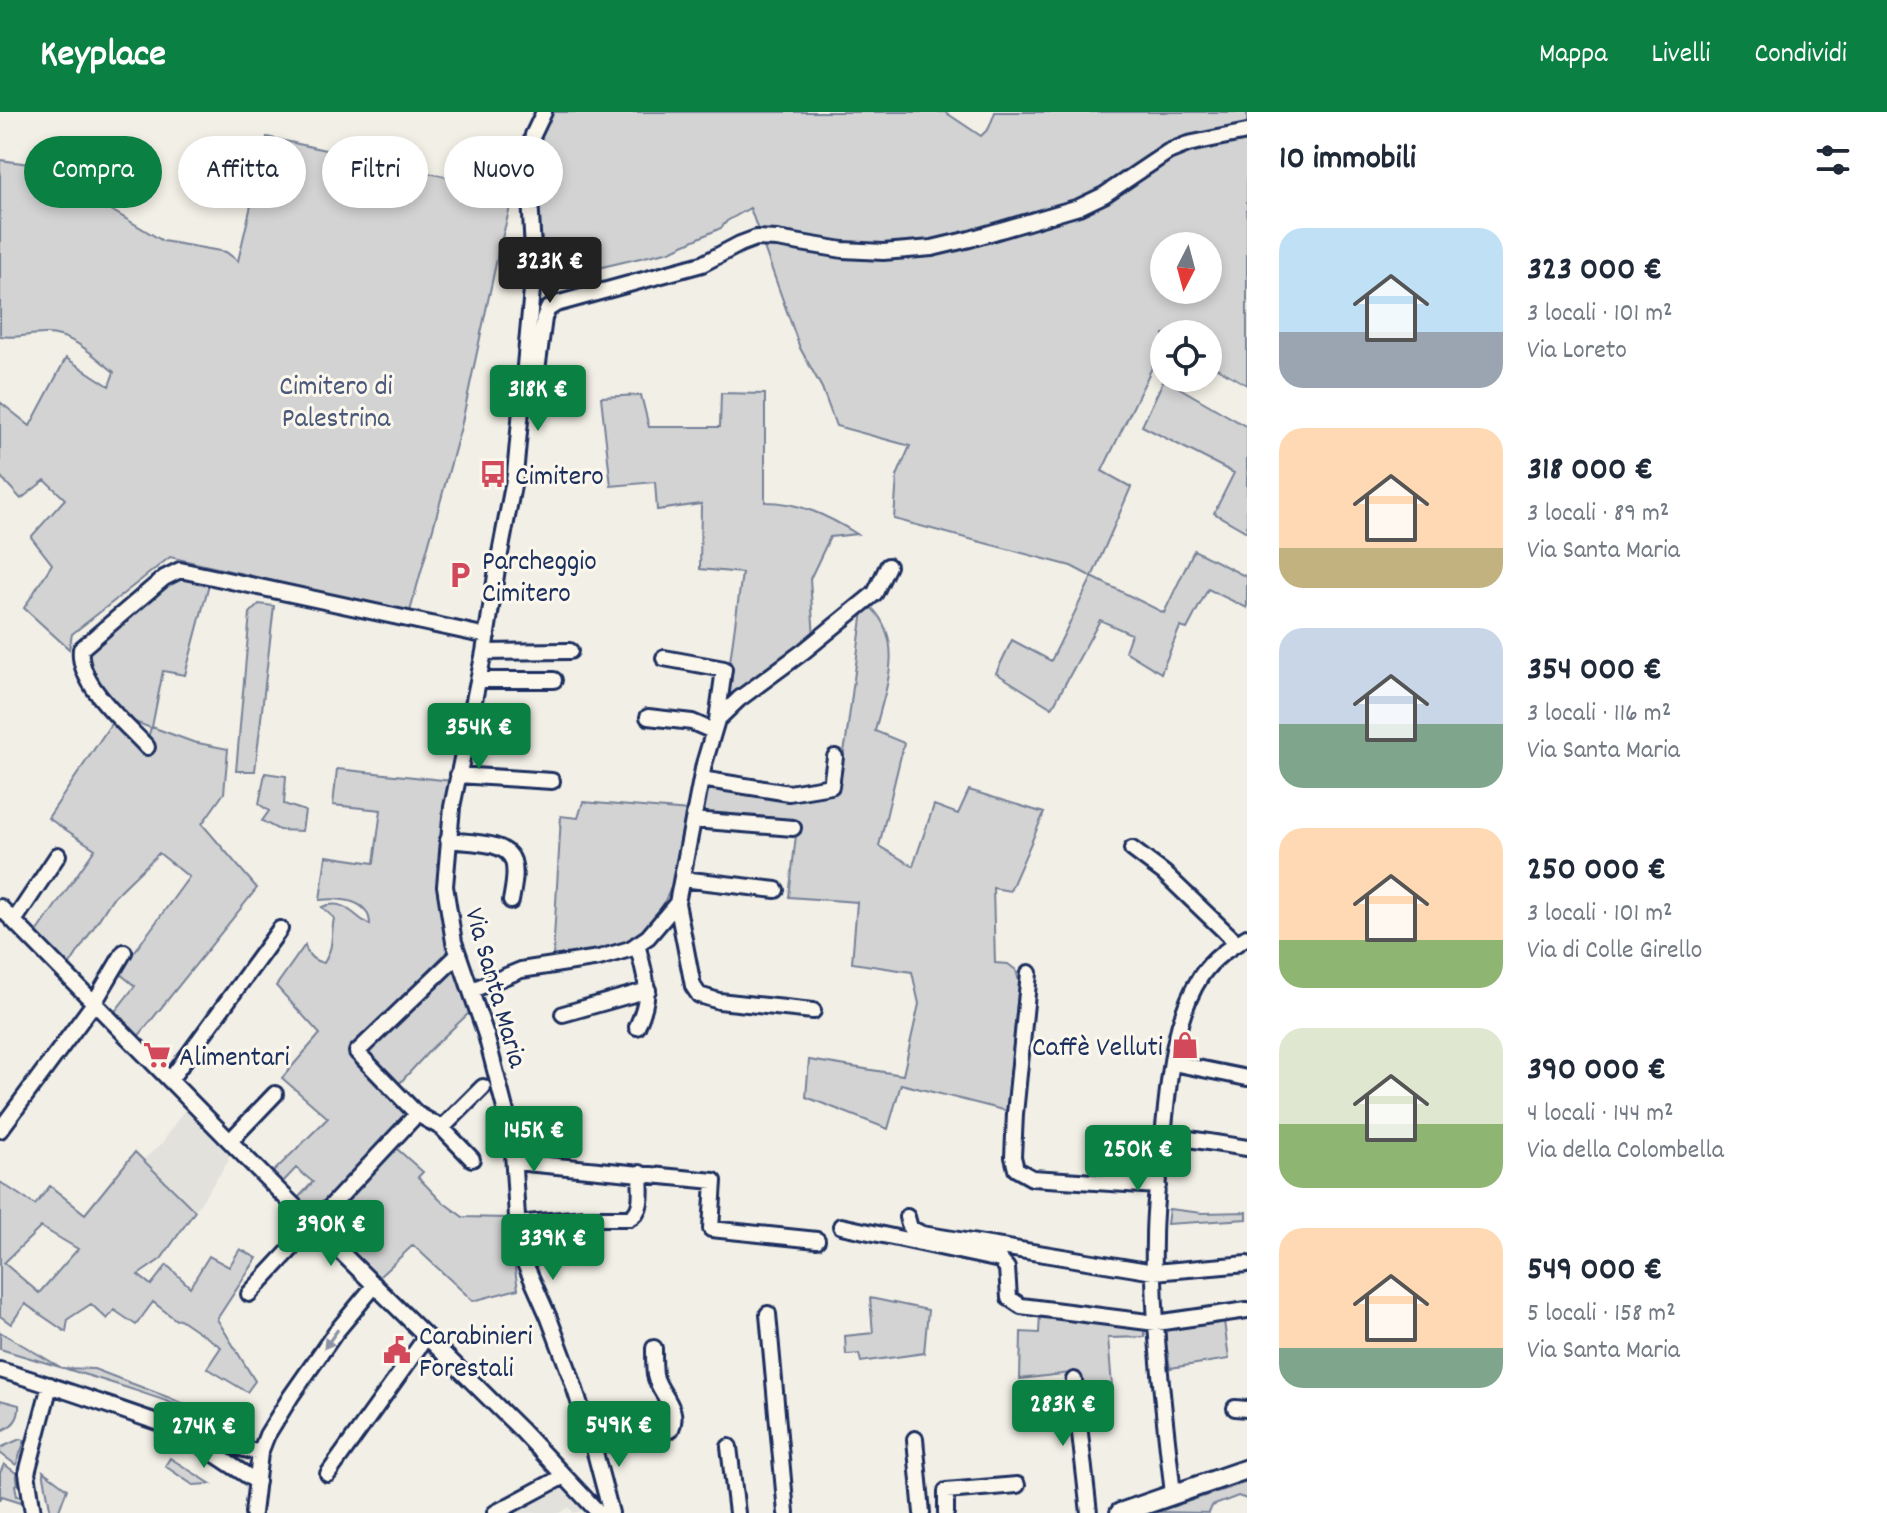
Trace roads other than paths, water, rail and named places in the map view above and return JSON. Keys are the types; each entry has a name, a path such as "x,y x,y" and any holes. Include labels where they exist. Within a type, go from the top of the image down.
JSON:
{"main road":[{"path":"1120,1513 1247,1469"}],"street":[{"name":"Via Santa Maria","path":"544,112 533,135 528,162 534,268 514,485 479,680 458,775 445,886 458,955 490,1046 512,1136 516,1224 522,1260 549,1318 593,1445 611,1513"},
{"path":"522,397 534,393 544,318 548,309 556,304 702,264 756,238 883,252 921,250 970,239 1079,207 1188,144 1247,132"},
{"path":"715,726 739,699 875,593 888,566"},
{"path":"147,747 112,711 83,671 81,649 90,638 164,578 180,570 487,636"},
{"path":"484,652 570,651"},
{"path":"664,658 724,669 715,726 701,779 677,903 693,986 699,995 719,1001 813,1011"},
{"path":"479,680 554,680"},
{"path":"648,717 715,726"},
{"path":"701,779 789,793 831,786 835,757"},
{"path":"458,775 552,781"},
{"path":"693,820 793,828"},
{"path":"448,840 493,846 510,855 515,870 511,901"},
{"path":"1132,849 1242,940 1212,962 1194,987 1183,1016 1173,1063 1163,1135 1154,1235 1154,1272 1173,1494"},
{"path":"14,921 58,855"},
{"path":"682,879 776,890"},
{"path":"472,990 521,970 599,958 637,944 648,937 677,903"},
{"path":"0,907 599,1513"},
{"path":"170,1080 280,929"},
{"path":"637,944 648,990 647,1005 637,1027"},
{"path":"0,1130 5,1111 94,1003 124,952"},
{"path":"458,955 357,1052 417,1114 442,1128 472,1159"},
{"path":"1029,973 1015,1114 1013,1157 1016,1169 1032,1178 1158,1186"},
{"path":"563,1014 648,990"},
{"path":"1173,1063 1247,1078"},
{"path":"442,1128 483,1087"},
{"path":"230,1141 275,1094"},
{"path":"249,1294 417,1114"},
{"path":"1163,1135 1247,1148"},
{"path":"515,1162 714,1181 711,1229 817,1240"},
{"path":"516,1224 629,1218 636,1215 639,1209 640,1173"},
{"path":"907,1217 910,1228 922,1234 1154,1272 1247,1264"},
{"path":"841,1226 1000,1260 1007,1268 1009,1298 1017,1304 1156,1323 1247,1310"},
{"path":"253,1513 260,1453 267,1435 335,1333 375,1285"},
{"path":"768,1314 786,1513"},
{"path":"328,1474 426,1337"},
{"path":"593,1445 656,1437 671,1429 675,1419 656,1377 654,1348"},
{"path":"0,1370 260,1453"},
{"path":"1074,1380 1089,1513"},
{"path":"33,1513 27,1473 50,1385"},
{"path":"172,1427 257,1482"},
{"path":"915,1439 922,1513"},
{"path":"729,1447 737,1513"},
{"path":"495,1513 522,1507 564,1476"},
{"path":"946,1513 946,1491 1017,1485"}],"place":[{"name":"Cimitero","path":"493,474"},
{"name":"Parcheggio Cimitero","path":"460,575"},
{"name":"Caffè Velluti","path":"1185,1045"},
{"name":"Alimentari","path":"157,1055"},
{"name":"Carabinieri Forestali","path":"397,1350"}],"park label":[{"name":"Cimitero di Palestrina","path":"336,400"}]}
